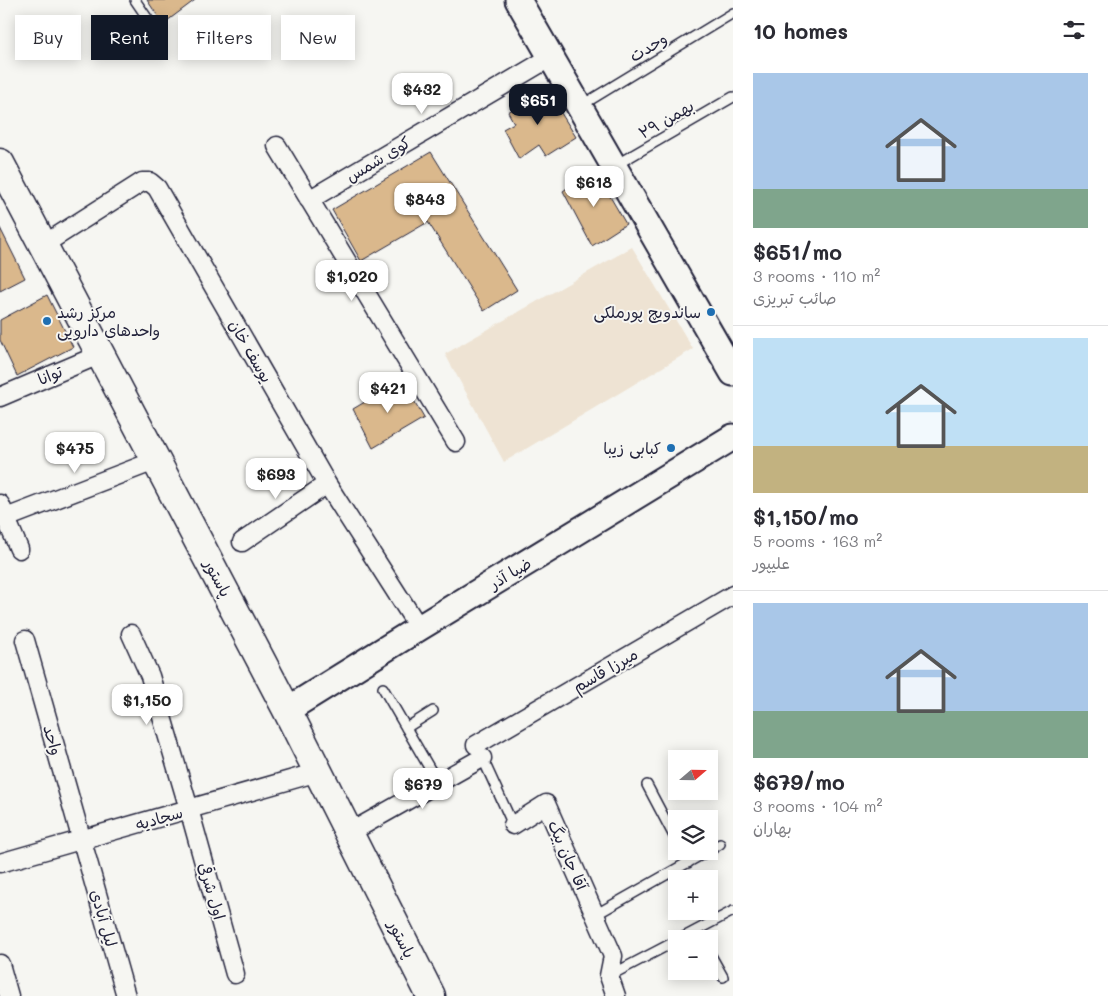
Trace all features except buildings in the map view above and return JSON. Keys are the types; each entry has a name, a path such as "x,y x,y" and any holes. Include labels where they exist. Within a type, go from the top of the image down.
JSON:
{"main road":[{"path":"518,0 733,373"},
{"name":"پاستور","path":"0,164 287,710 431,996"},
{"name":"ضیا آذر","path":"287,710 733,437"}],"street":[{"name":"کوی شمس","path":"309,200 551,58"},
{"path":"277,146 456,442"},
{"name":"یوسف خان","path":"43,245 142,182 150,182 158,188 327,484 419,628"},
{"name":"توانا","path":"0,397 101,354"},
{"path":"19,550 3,511 157,460"},
{"path":"242,542 327,484"},
{"name":"میرزا قاسم","path":"348,833 438,783 479,752 733,595"},
{"name":"اول شرقی","path":"131,634 150,676 234,974"},
{"name":"واحد","path":"25,640 82,840"},
{"name":"سجادیه","path":"0,863 318,772"},
{"name":"آقا جان بیگ","path":"514,825 546,804 613,956 609,976 616,996"},
{"name":"لیل آبادی","path":"82,840 126,996"},
{"path":"0,964 8,996"}],"lane":[{"path":"135,0 145,15"},
{"name":"وحدت","path":"579,107 733,14"},
{"name":"۲۹ بهمن","path":"614,166 733,97"},
{"path":"382,688 438,783"},
{"path":"406,728 433,711"},
{"name":"آقا جان بیگ","path":"479,752 514,825"},
{"path":"647,785 668,825"},
{"path":"595,915 692,860"},
{"path":"696,930 733,911"},
{"path":"609,976 668,944"},
{"path":"718,967 724,977"}],"shaded area":[{"path":"632,247 693,349 504,462 445,354"}],"place":[{"name":"ساندویچ پورملکی","path":"711,312"},
{"name":"مرکز رشد واحدهای دارویی","path":"47,321"},
{"name":"کبابی زیبا","path":"671,448"}]}
